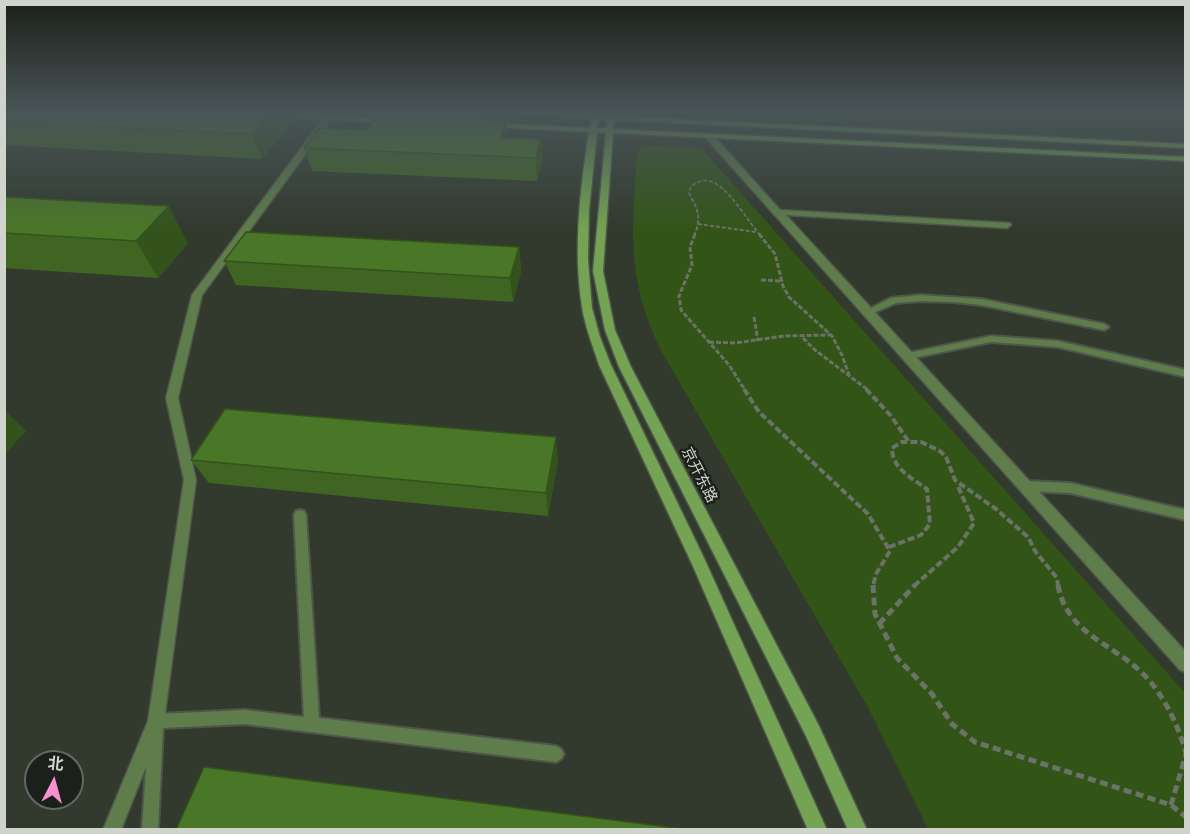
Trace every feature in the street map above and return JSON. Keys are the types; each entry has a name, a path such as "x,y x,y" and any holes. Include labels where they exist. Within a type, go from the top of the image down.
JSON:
{"street":[{"path":"112,830 156,722 190,480 172,398 197,295 303,152"},
{"path":"592,152 584,248 588,309 594,336 605,365 699,563 818,830"},
{"name":"京开东路","path":"608,152 598,271 610,330 625,367 812,730 858,830"},
{"path":"723,152 1185,664"},
{"path":"1038,152 1185,159"},
{"path":"778,212 1007,225"}],"lane":[{"path":"868,312 894,300 954,299 981,302 1104,327"},
{"path":"908,357 991,339 1058,344 1185,374"},
{"path":"1025,486 1070,488 1185,515"},
{"path":"300,515 312,725"},
{"path":"150,830 156,722 245,717 556,754"}],"path":[{"path":"849,375 840,351 830,334 826,328 795,304 781,281 775,254 727,191 711,182 694,184 689,190 699,211 698,224 690,247 692,265 683,283 679,303 686,319 741,382 759,412 868,513 889,547 888,557 876,574 872,588 872,600 879,624 897,658 932,694 952,724 975,742 1172,805 1185,817"},
{"path":"698,224 757,232"},
{"path":"761,280 781,281"},
{"path":"754,317 758,341"},
{"path":"708,342 737,344 780,336 803,338 830,334"},
{"path":"803,338 813,350 869,392 909,442"},
{"path":"879,624 972,530 974,523 946,457 931,445 909,442 896,445 891,453 900,469 927,489 931,516 923,536 889,547"},
{"path":"955,480 996,509 1028,537 1035,551 1057,578 1061,601 1076,624 1147,678 1164,700 1180,732 1185,754 1172,805"}],"green space":[{"path":"638,152 704,152 1185,693 1185,829 928,829 869,709 663,354 651,327 637,279 634,256"}],"building":[{"path":"395,152 538,152 536,158"},
{"path":"4,197 169,206 136,241 4,233"},
{"path":"246,232 519,247 510,278 224,261"},
{"path":"225,409 556,437 546,493 191,460"},
{"path":"204,767 690,830 176,830"}]}
